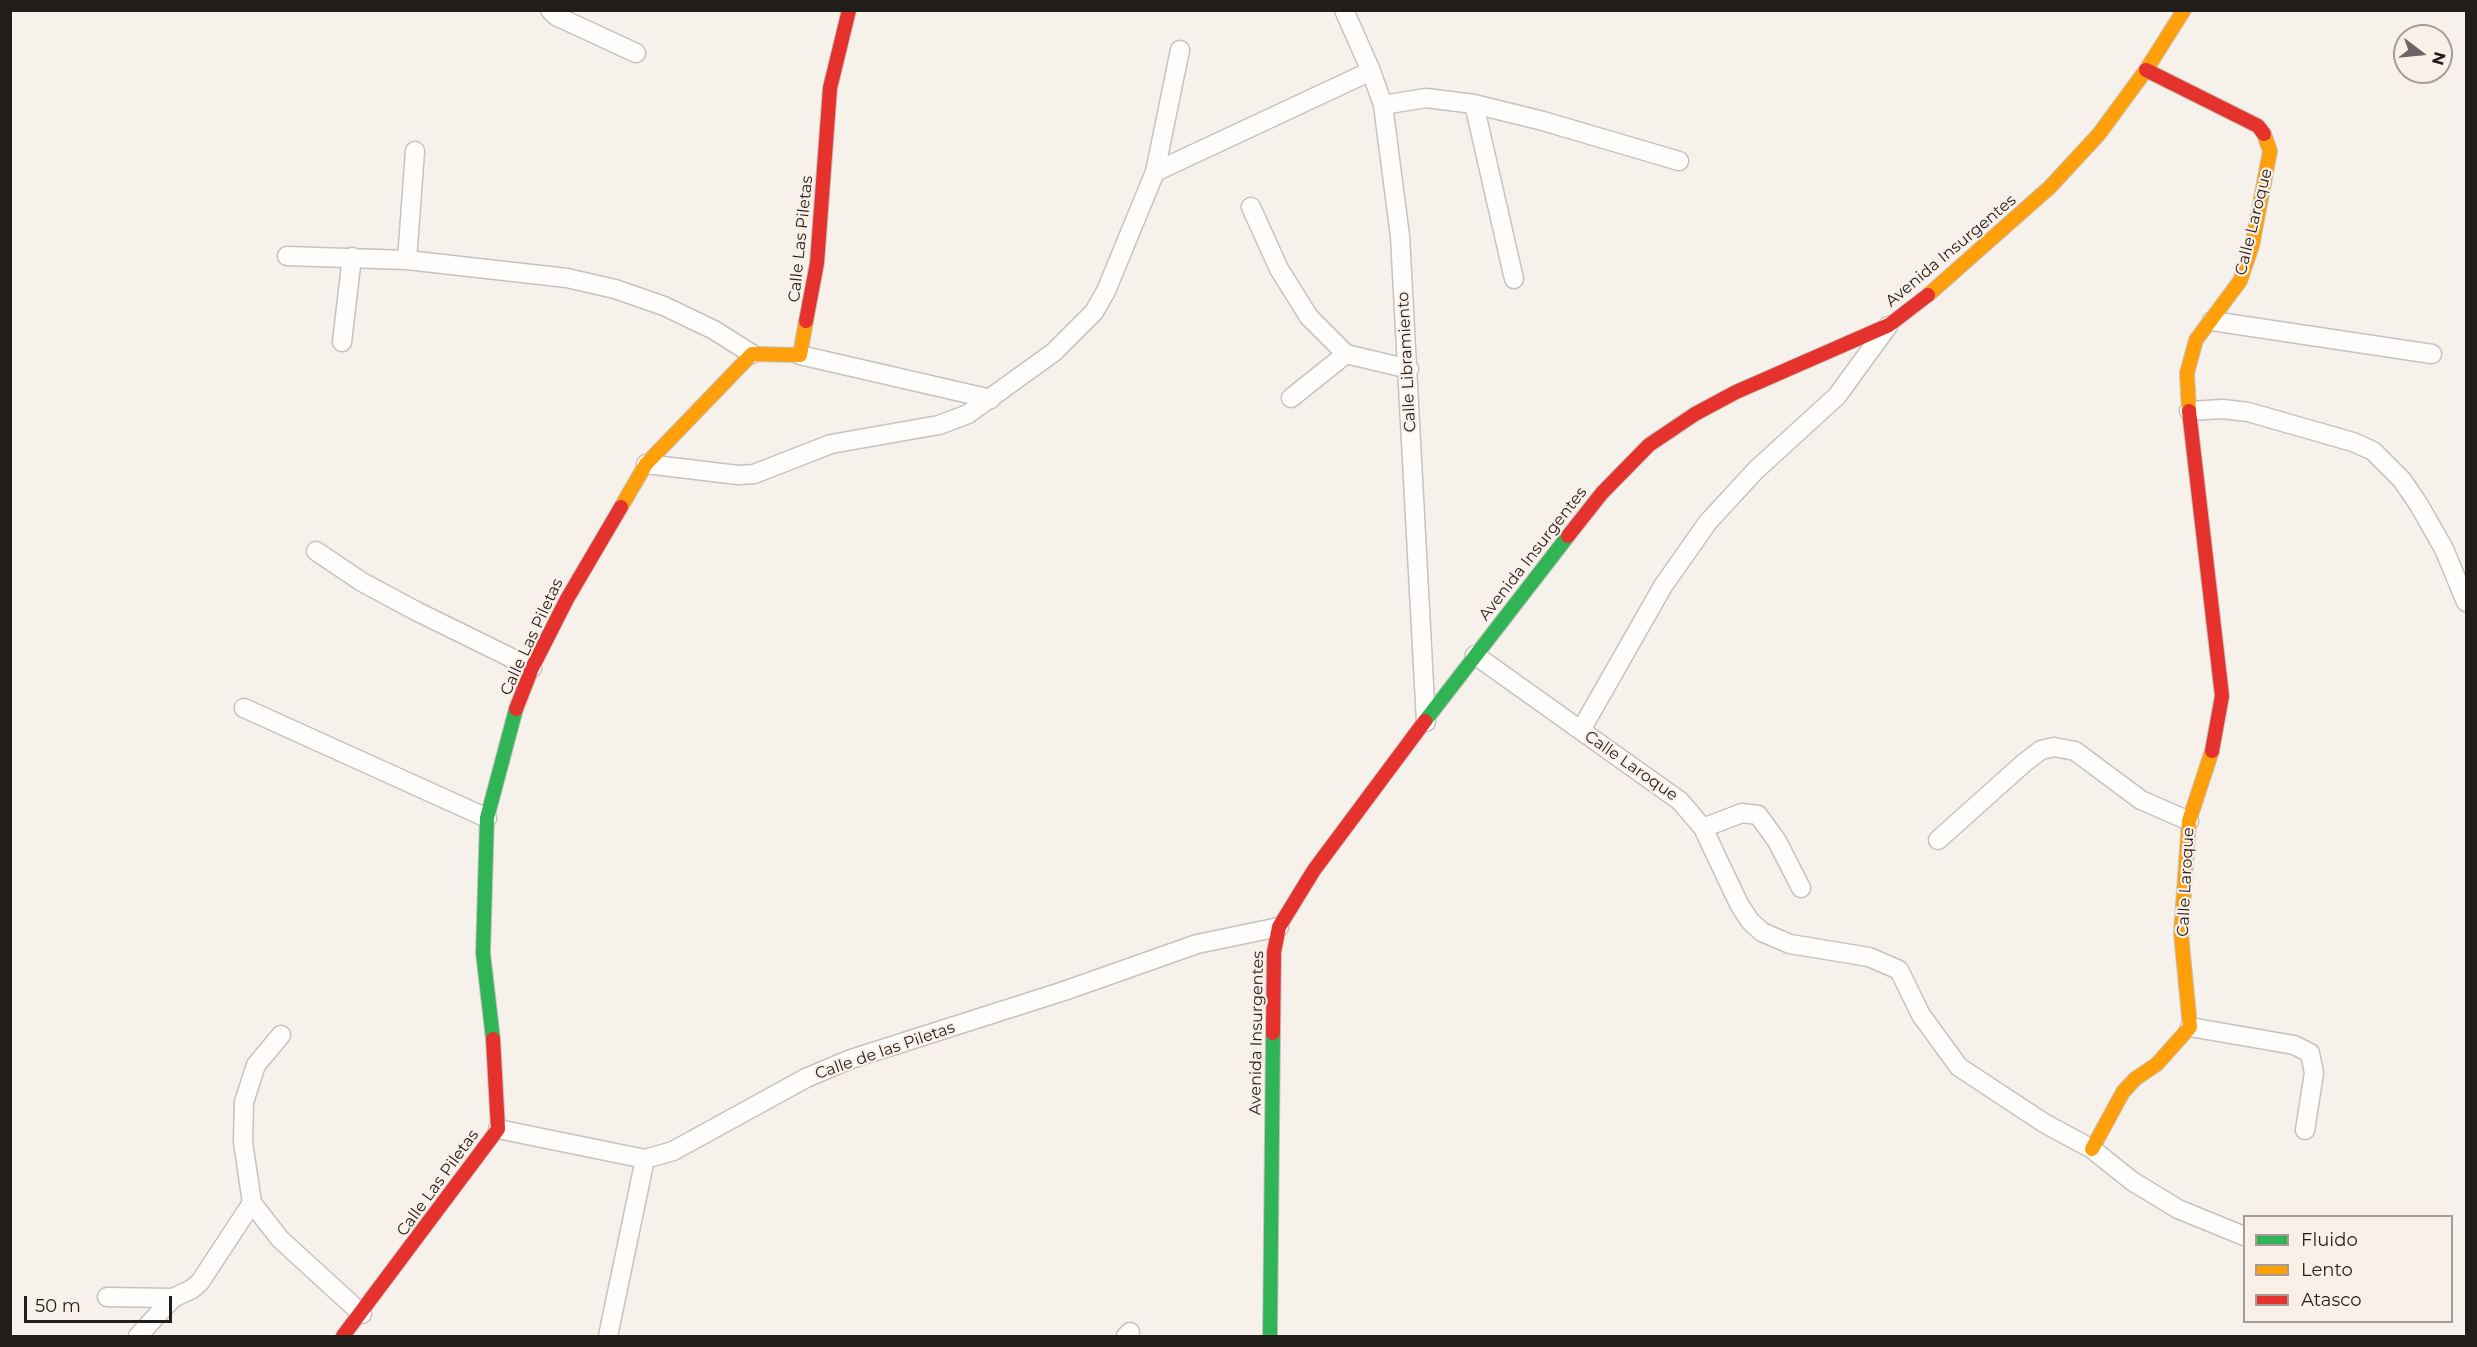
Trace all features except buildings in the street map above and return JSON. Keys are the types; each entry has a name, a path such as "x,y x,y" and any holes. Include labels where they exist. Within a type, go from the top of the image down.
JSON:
{"street":[{"path":"550,10 556,16 636,53"},
{"name":"Calle Las Piletas","path":"800,355 817,263 830,88 849,10"},
{"name":"Calle Libramiento","path":"1344,10 1371,71 1383,105 1400,236 1409,369 1413,506 1426,722"},
{"name":"Avenida Insurgentes","path":"1270,1336 1272,981 1280,927 1314,870 1475,655 1602,493 1649,445 1695,414 1736,392 1889,325 1982,249 2050,187 2099,134 2146,70 2184,10"},
{"path":"646,464 728,474 754,474 831,444 939,424 968,414 1054,352 1094,312 1106,291 1155,172 1180,50"},
{"name":"Calle Laroque","path":"2146,70 2258,126 2267,138 2268,166 2247,264 2240,281 2196,340 2187,373 2188,411 2222,696 2215,742 2189,820 2181,933 2190,1028"},
{"path":"1155,172 1371,71"},
{"path":"1383,105 1426,98 1474,104 1679,160"},
{"path":"1474,104 1514,279"},
{"path":"407,260 415,151"},
{"path":"1251,207 1294,296 1308,317 1346,354 1409,369"},
{"path":"287,256 407,260 567,278 615,289 664,306 714,330 752,354 800,355 991,399"},
{"path":"342,342 352,257"},
{"path":"2212,321 2432,354"},
{"path":"1581,730 1663,586 1708,522 1756,470 1837,396 1889,325"},
{"name":"Calle Las Piletas","path":"343,1336 362,1314 498,1129 494,1050 483,953 487,818 510,727 532,668 593,551 646,464 752,354"},
{"path":"1291,398 1346,354"},
{"path":"2188,411 2223,409 2248,412 2353,442 2373,451 2402,480 2419,505 2444,549 2466,598"},
{"path":"316,551 380,592 532,668"},
{"name":"Calle Laroque","path":"1475,655 1680,801 1703,828 1739,904 1750,921 1761,932 1790,944 1869,957 1899,970 1921,1015 1959,1067 2035,1117 2092,1149 2132,1181 2178,1209 2243,1236"},
{"path":"244,708 487,818"},
{"path":"1938,840 2024,763 2041,750 2054,747 2075,751 2141,800 2189,820"},
{"path":"1703,828 1742,813 1758,815 1777,842 1801,888"},
{"name":"Calle de las Piletas","path":"498,1129 645,1159 673,1151 806,1078 851,1059 1064,991 1187,947 1280,927"},
{"path":"2092,1149 2123,1092 2135,1079 2164,1058 2190,1028 2294,1045 2310,1053 2314,1072 2305,1130"},
{"path":"281,1035 256,1065 248,1082 244,1102 243,1142 252,1203 280,1239 362,1314"},
{"path":"608,1336 645,1159"},
{"path":"107,1297 173,1298 183,1294 200,1282 252,1203"},
{"path":"138,1336 173,1298"}],"traffic: fast":[{"path":"1425,721 1568,536"},
{"path":"493,1039 483,953 487,818 516,709"},
{"path":"1270,1336 1273,1033"}],"traffic: slow":[{"path":"1928,295 2050,187 2099,134 2146,70 2184,10"},
{"path":"2189,411 2187,373 2196,340 2240,281 2252,246 2270,151 2264,134"},
{"path":"621,507 646,464 752,354 800,355 806,321"},
{"path":"2092,1149 2123,1092 2135,1079 2157,1064 2190,1027 2181,933 2189,821 2212,751"}],"traffic: jam":[{"path":"806,321 817,263 830,88 849,10"},
{"path":"2146,70 2258,126 2264,134"},
{"path":"1568,536 1602,493 1649,445 1695,414 1736,392 1889,325 1928,295"},
{"path":"2189,411 2222,696 2212,751"},
{"path":"516,709 532,668 567,599 621,507"},
{"path":"1273,1033 1274,952 1279,927 1314,870 1425,721"},
{"path":"343,1336 498,1129 493,1039"}]}
